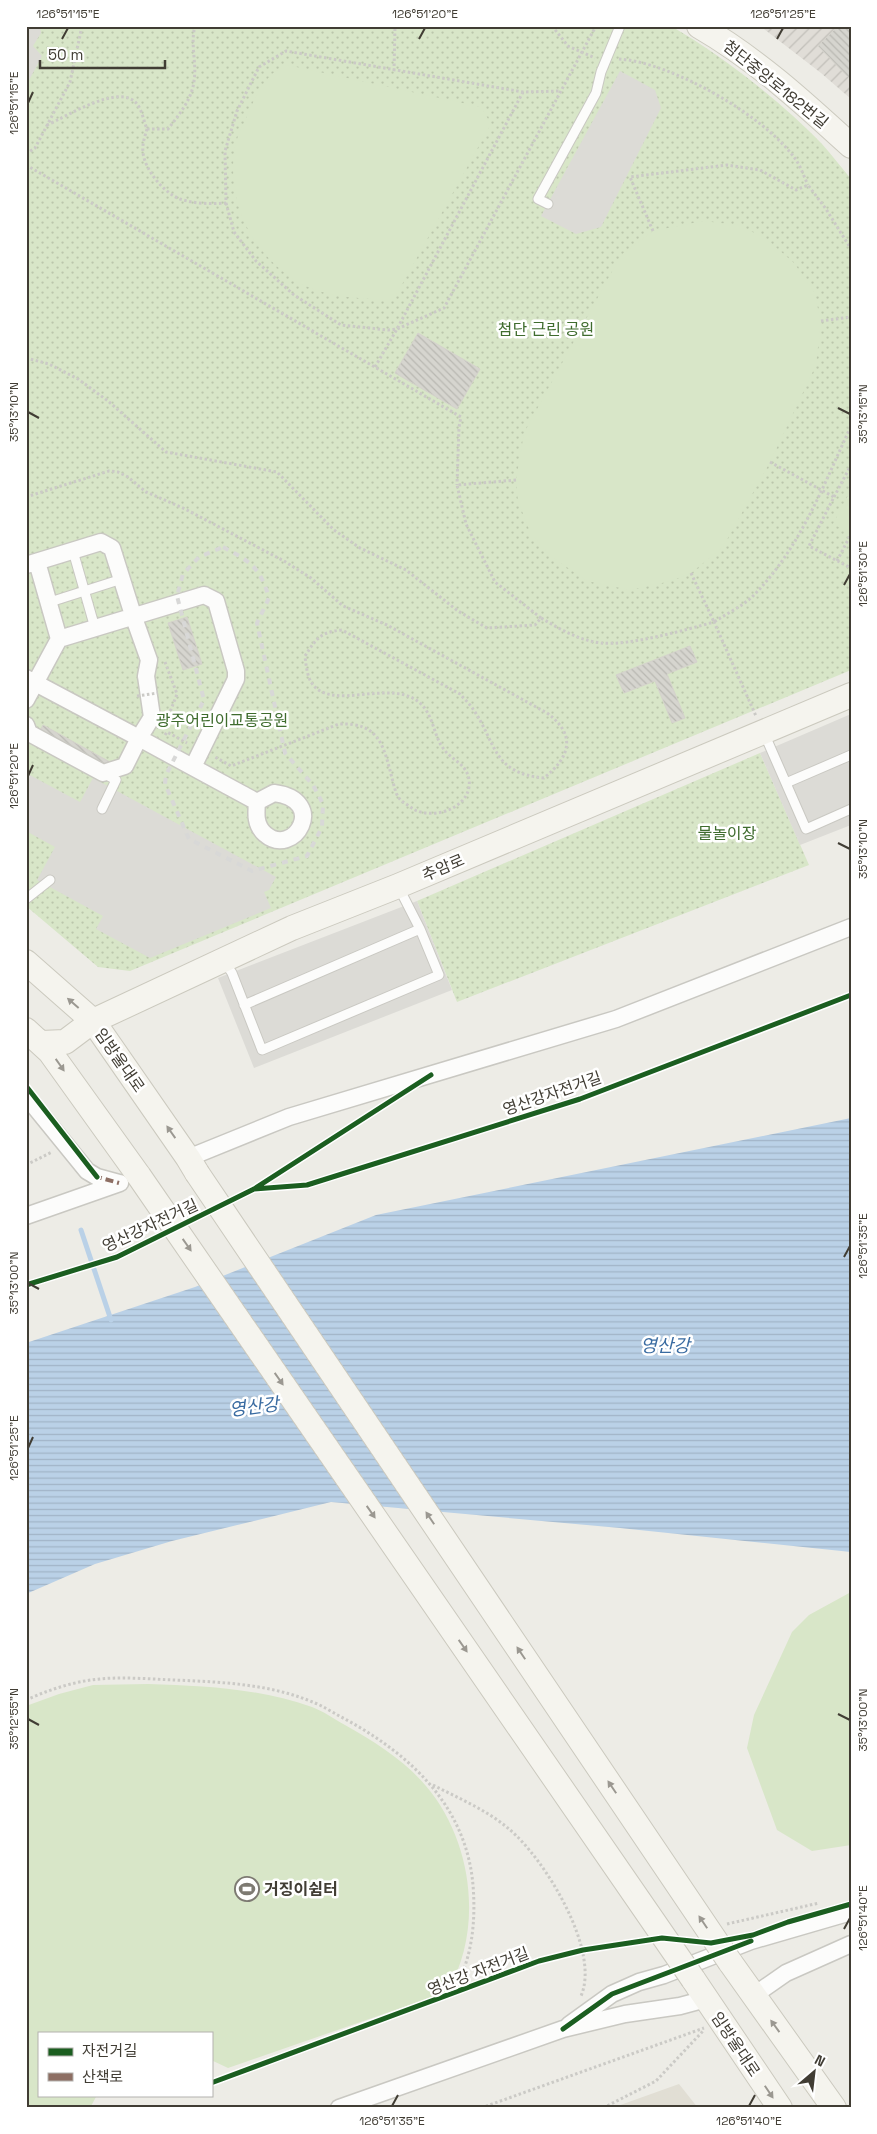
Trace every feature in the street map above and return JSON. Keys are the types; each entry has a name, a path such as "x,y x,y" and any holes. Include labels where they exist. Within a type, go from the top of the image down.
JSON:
{"main road":[{"name":"첨단중앙로182번길","path":"699,26 725,41 761,67 851,146"},
{"name":"추암로","path":"34,1037 65,1042 93,1021 292,928 398,886 760,725 851,695"},
{"name":"임방울대로","path":"26,962 93,1021 193,1166 753,1996"},
{"path":"34,1037 50,1052 129,1180"},
{"name":"임방울대로","path":"129,1180 697,1994 780,2108"},
{"path":"753,1996 834,2108"}],"street":[{"path":"26,724 30,732 103,773 125,766 152,717 146,676 149,660 112,548 101,542 32,563 50,602 59,638"},
{"path":"26,700 31,680 59,638 204,595 216,601 236,671 236,679 192,766"},
{"path":"31,680 139,738 161,742 192,766 257,802"},
{"path":"193,1166 289,1118 616,1019 851,927"},
{"path":"26,1096 86,1171 97,1177 129,1180"},
{"path":"26,1216 129,1180"},
{"path":"563,2029 612,1994 640,1982 664,1975 751,1941 851,1912"},
{"path":"753,1996 786,1973 851,1944"},
{"path":"339,2108 563,2029 625,2014 680,2006 697,1994"}],"lane":[{"path":"548,204 538,199 596,93 606,58 620,26"},
{"path":"74,550 95,628"},
{"path":"50,602 122,579"},
{"path":"760,725 806,828 851,809"},
{"path":"786,783 851,755"},
{"path":"102,809 116,780 103,773"},
{"path":"26,900 50,880"},
{"path":"223,959 232,973 262,1050 438,975 420,929 398,886"},
{"path":"244,1005 420,929"}],"path":[{"path":"26,154 35,148 70,82 82,26"},
{"path":"148,129 168,129 190,96 195,80 193,59 195,26"},
{"path":"394,71 396,26"},
{"path":"552,26 568,46 595,58 629,60 666,70 739,108 773,136 797,160 808,185 826,209 851,249"},
{"path":"561,91 523,92 286,51 259,67 237,111 224,151 226,203 234,232 256,261 294,295 341,325 388,330 444,308 561,91 596,26"},
{"path":"375,367 523,92"},
{"path":"47,124 92,104 114,97 128,97 138,104 148,129 142,153 156,180 179,198 200,203 226,203"},
{"path":"26,165 461,417 457,485 466,524 495,582 540,618 580,638 602,643 677,632 714,622 751,598 797,541 851,426"},
{"path":"653,231 630,177 727,165 760,170 796,190 808,185"},
{"path":"821,321 851,317"},
{"path":"26,358 49,364 78,379 108,401 166,452 277,472 334,530 360,548 406,570 458,611 487,628 535,625 540,618"},
{"path":"770,462 834,497"},
{"path":"851,465 809,546 851,568"},
{"path":"26,497 109,471 118,472 128,477 146,492 185,509 284,561 311,578 343,606 387,626 547,713 557,720 566,734 565,755 557,767 544,778 530,777 518,773 507,766 498,756 473,708 460,694 342,630 330,631 320,636 305,656 312,682 321,691 333,695 395,693 410,696 421,704 430,715 442,746 450,756 462,764 468,776 469,790 459,806 441,813 425,813 415,811 398,798 385,750 377,736 353,723 339,724 231,766 167,732 161,742"},
{"path":"457,485 516,480"},
{"path":"837,561 851,534"},
{"path":"691,573 760,725"},
{"path":"163,657 178,694 166,721"},
{"path":"137,696 158,693"},
{"path":"161,742 162,728"},
{"path":"26,1166 49,1154 64,1143"},
{"path":"26,1700 57,1689 92,1680 148,1679 248,1685 300,1698 322,1707 379,1739 430,1783 500,1821 519,1839 556,1889 571,1917 583,1950 585,1965"},
{"path":"430,1783 458,1826 472,1879 474,1909 472,1940 461,1979 452,1994"},
{"path":"718,1926 822,1902"},
{"path":"574,1952 591,1949"},
{"path":"697,1994 707,2027"},
{"path":"481,2108 707,2027"},
{"path":"603,2108 656,2081 707,2027"}],"shaded area":[{"path":"26,26 40,26 41,33 33,46 42,56 26,86"},
{"path":"760,26 851,26 851,99 821,73"},
{"path":"620,71 655,90 661,108 601,227 576,234 541,216"},
{"path":"851,714 851,825 800,845 760,753"},
{"path":"26,773 80,802 93,778 276,877 269,890 264,892 271,908 150,958 96,929 103,916 37,880 55,847 26,831"},
{"path":"417,901 452,990 254,1068 218,978"},
{"path":"679,2084 698,2108 612,2108"}],"green space":[{"name":"첨단 근린 공원","path":"26,26 671,26 750,80 806,128 826,148 851,179 851,670 130,971 98,967 26,906"},
{"path":"287,65 481,107 491,124 394,299 370,299 332,294 298,282 266,256 244,222 234,183 233,163 236,142 263,85 273,74"},
{"path":"703,221 738,225 765,238 794,263 814,292 821,321 816,365 770,462 723,547 691,573 671,581 630,590 587,581 552,557 531,534 518,501 516,480 524,433 621,255 653,231"},
{"path":"851,490 851,533 833,524"},
{"name":"물놀이장","path":"760,753 809,865 457,1002 417,901"},
{"path":"851,1592 851,1845 812,1851 777,1830 747,1748 754,1715 792,1632 809,1615"},
{"name":"거징이쉼터","path":"148,1684 210,1687 251,1692 292,1701 324,1713 367,1738 409,1768 426,1786 442,1808 454,1833 463,1859 468,1886 469,1914 466,1941 459,1968 447,1992 228,2068 212,2060 212,2032 38,2032 38,2096 96,2096 90,2108 26,2108 26,1706 59,1694 93,1685"}],"water":[{"name":"영산강","path":"851,1118 851,1552 620,1528 331,1502 172,1541 95,1564 26,1594 26,1343 195,1287 376,1215"}],"building":[{"path":"838,26 851,26 851,80 818,46"},
{"path":"418,333 480,369 457,409 395,373"},
{"path":"187,617 202,664 183,670 168,623"},
{"path":"690,646 697,662 667,674 685,718 672,723 655,681 624,693 616,675"},
{"path":"43,725 110,762 102,776 35,740"}],"waterway":[{"path":"81,1230 111,1320"}],"railway":[{"path":"223,547 253,566 266,588 269,598 257,623 285,753 313,785 323,804 322,827 307,856 252,871 189,839 165,784 166,775 204,700 177,596 183,574 199,557 223,547"}],"marked path":[{"path":"94,1176 119,1183"}],"cycle path":[{"name":"영산강자전거길","path":"254,1189 307,1185 580,1099 851,995"},
{"name":"영산강자전거길","path":"26,1285 117,1257 254,1189 431,1075"},
{"path":"26,1086 97,1177"},
{"name":"영산강 자전거길","path":"212,2083 539,1961 583,1950 662,1938 711,1943 753,1935 788,1922 851,1904"},
{"path":"563,2029 612,1994 751,1941"}],"place":[{"name":"거징이쉼터","path":"247,1889"}],"park label":[{"name":"광주어린이교통공원","path":"222,720"}]}
